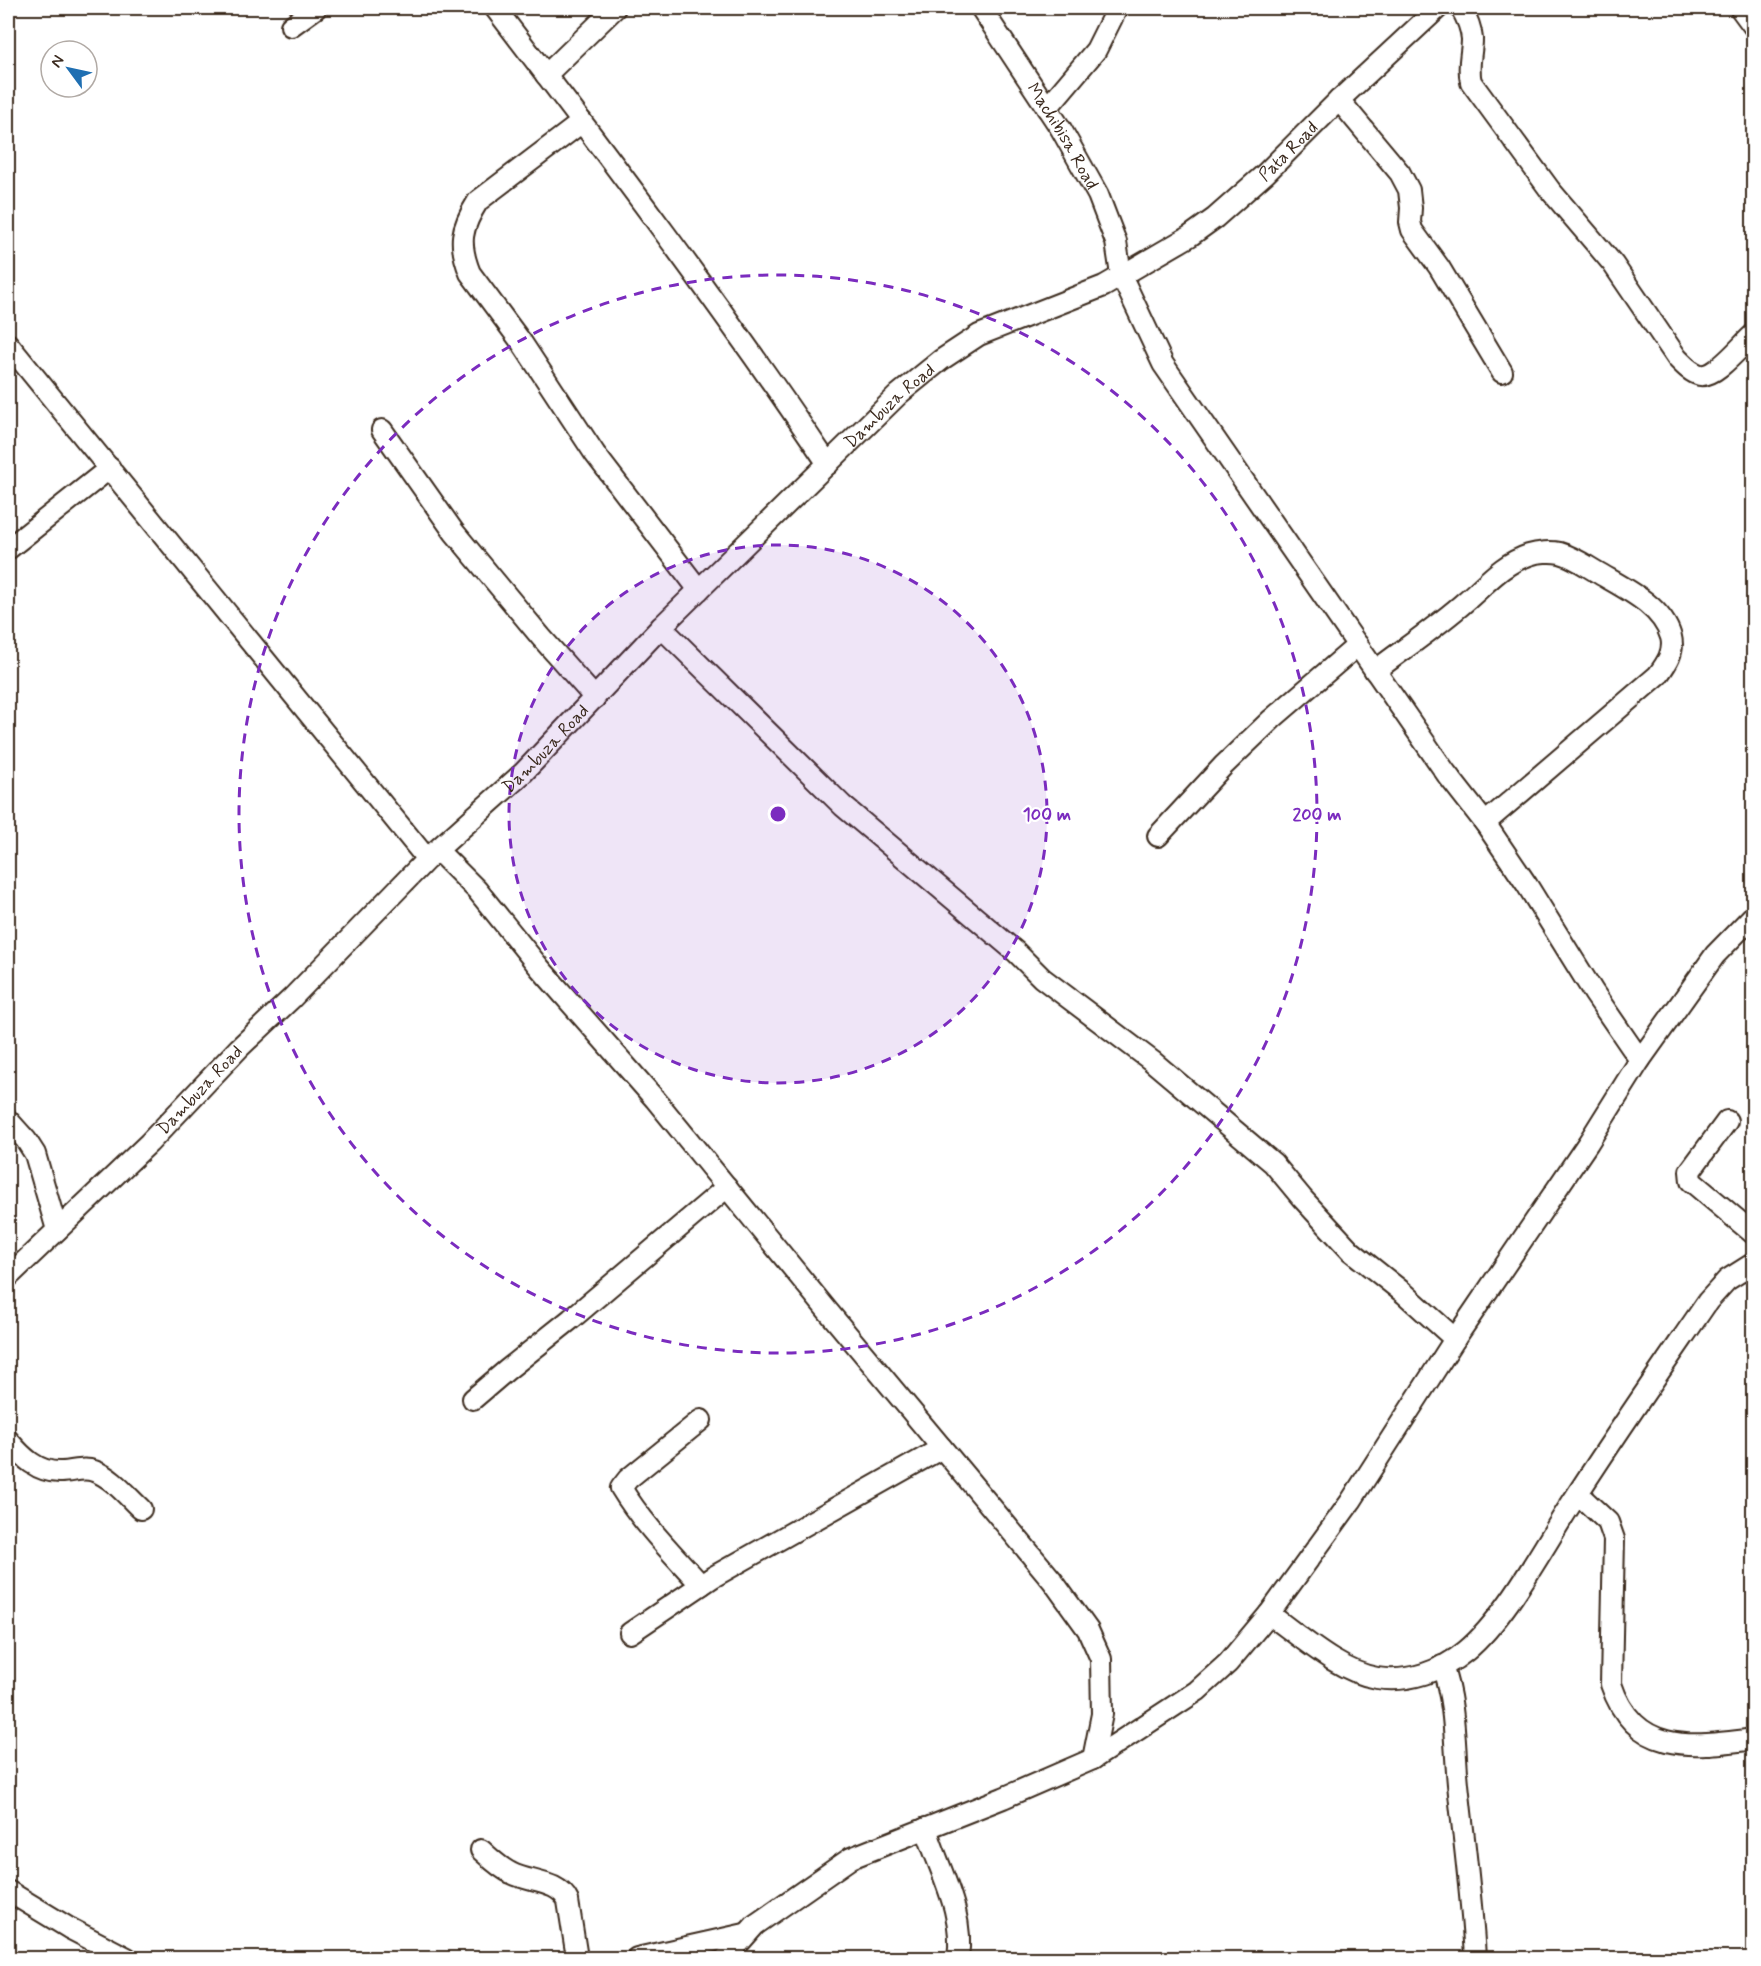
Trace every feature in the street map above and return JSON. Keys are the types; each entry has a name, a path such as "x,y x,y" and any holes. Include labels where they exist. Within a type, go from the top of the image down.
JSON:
{"street":[{"path":"291,26 316,8"},
{"path":"495,8 758,361 828,464"},
{"path":"546,75 615,8"},
{"name":"Machibisa Road","path":"981,8 1061,129 1098,195 1116,242 1121,275 1163,364 1446,773 1485,823 1548,917 1600,1003 1640,1060"},
{"path":"1047,108 1096,50 1117,8"},
{"name":"Pata Road","path":"1121,275 1190,236 1215,218 1266,173 1339,100 1438,8"},
{"path":"1461,8 1468,21 1472,40 1468,70 1472,82 1550,190 1613,264 1677,358 1700,375 1712,374 1754,334"},
{"path":"1740,8 1754,27"},
{"path":"1339,100 1400,173 1409,190 1412,230 1439,267 1502,372"},
{"path":"582,122 478,201 467,218 463,231 467,266 522,343 595,454 699,590"},
{"name":"Dambuza Road","path":"8,1277 150,1143 239,1048 299,991 433,855 523,773 661,627 899,394 926,370 964,343 1012,321 1104,286 1121,275"},
{"path":"8,344 433,855 477,890 539,967 655,1099 1052,1580 1088,1630 1099,1652 1102,1667 1102,1701 1093,1759"},
{"path":"382,430 454,532 595,698"},
{"path":"8,549 110,468"},
{"path":"1375,671 1466,601 1493,575 1510,564 1541,552 1558,553 1570,557 1640,598 1661,619 1672,638 1672,651 1658,675 1485,823"},
{"path":"661,627 857,819 1010,946 1042,978 1152,1061 1273,1163 1351,1251 1405,1294 1455,1339"},
{"path":"1158,836 1223,766 1358,645"},
{"path":"726,1959 745,1934 810,1885 851,1858 1004,1798 1093,1759 1197,1691 1228,1663 1269,1614 1352,1501 1455,1339 1588,1143 1640,1060 1715,955 1754,915"},
{"path":"8,1120 35,1154 57,1230"},
{"path":"1727,1121 1690,1171 1691,1182 1754,1234"},
{"path":"473,1399 727,1187"},
{"path":"1269,1614 1336,1662 1355,1672 1377,1678 1423,1675 1470,1648 1494,1622 1708,1301 1727,1280 1754,1263"},
{"path":"701,1420 628,1479 621,1488 629,1502 701,1585"},
{"path":"8,1440 29,1462 43,1470 61,1472 93,1470 106,1477 141,1509"},
{"path":"630,1634 701,1585 942,1448"},
{"path":"1578,1494 1608,1522 1614,1539 1611,1684 1618,1704 1630,1720 1642,1730 1670,1743 1700,1745 1754,1739"},
{"path":"1442,1666 1452,1701 1475,1959"},
{"path":"926,1828 935,1858 955,1907 960,1941 958,1959"},
{"path":"481,1850 510,1873 557,1888 564,1893 568,1901 577,1959"},
{"path":"8,1891 69,1928 127,1959"},
{"path":"637,1959 745,1934"}]}
